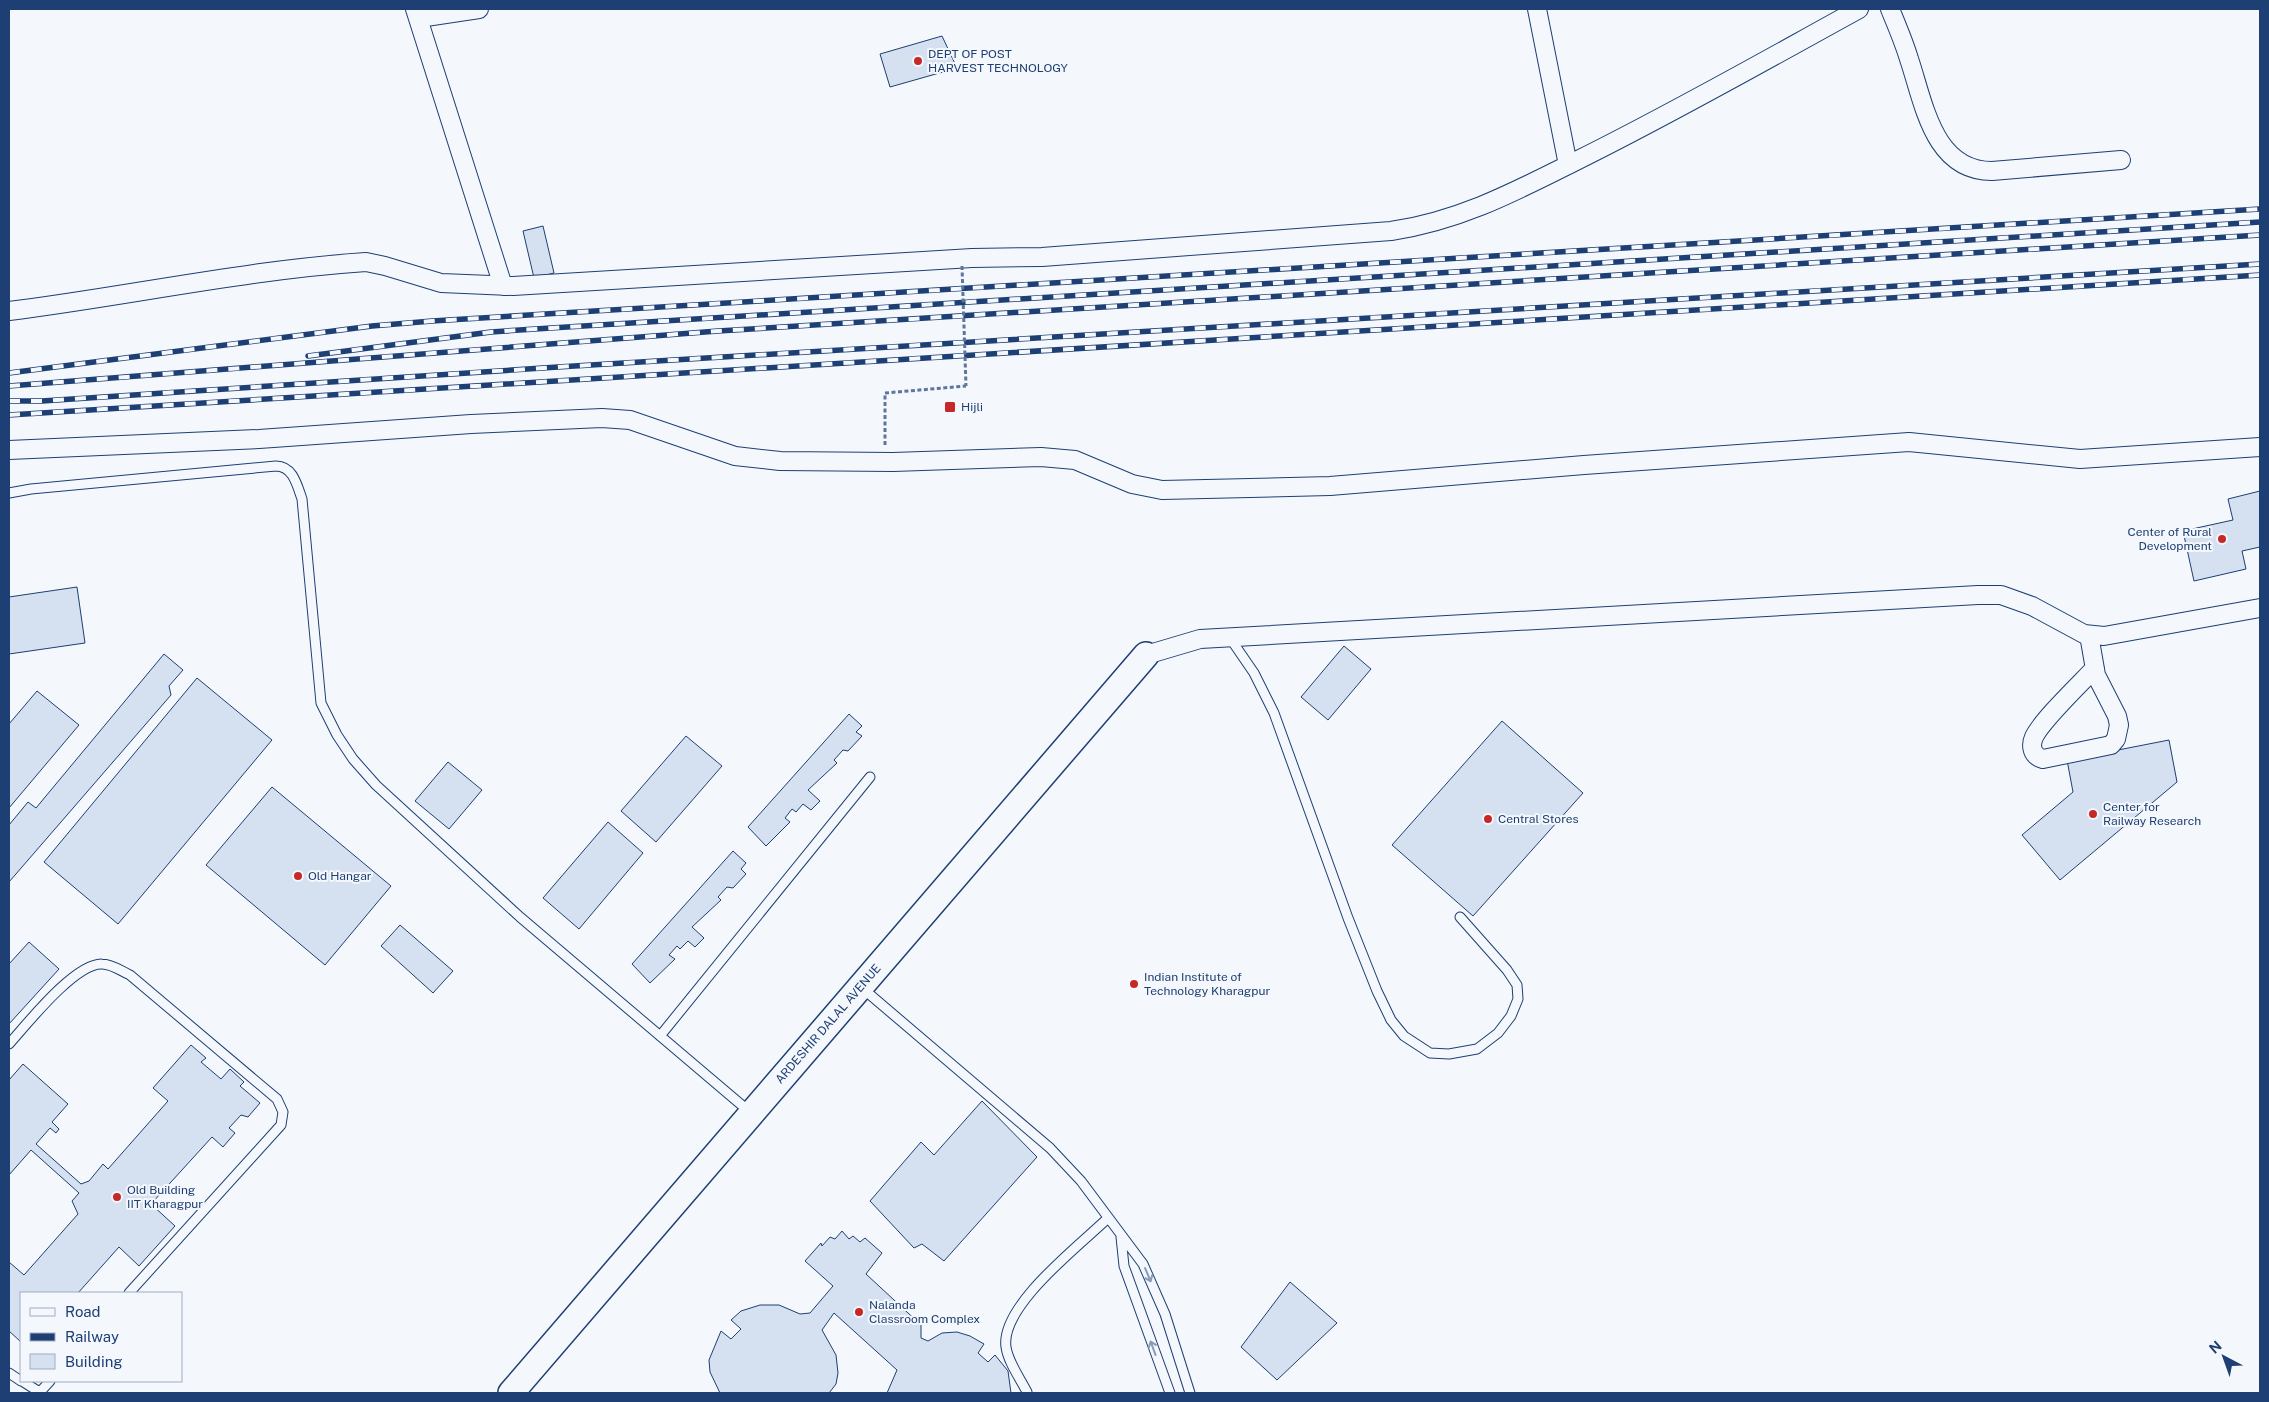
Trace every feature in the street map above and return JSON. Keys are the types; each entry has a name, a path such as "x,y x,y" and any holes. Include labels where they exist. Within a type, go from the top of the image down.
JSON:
{"street":[{"path":"479,9 417,13 503,286"},
{"path":"1537,9 1568,165"},
{"path":"9,311 84,302 183,284 366,262 441,283 503,286 622,281 972,258 1042,257 1391,231 1422,226 1484,206 1651,124 1859,9"},
{"path":"1890,9 1909,59 1929,123 1936,137 1964,166 1978,171 1992,171 2121,160"},
{"path":"9,450 259,439 471,424 602,418 630,420 735,456 818,462 885,462 1041,457 1075,460 1132,484 1162,490 1330,486 1584,465 1909,442 2080,459 2260,447"},
{"path":"1146,654 1200,639 1978,595 2001,595 2032,606 2084,634 2104,636 2147,630 2260,608"},
{"path":"2090,634 2095,668 2096,675 2117,716 2119,725 2116,739 2111,744 2075,753 2043,758 2038,757 2034,753 2032,745 2038,730 2095,668"},
{"name":"ARDESHIR DALAL AVENUE","path":"511,1393 1146,654"}],"lane":[{"path":"9,493 31,489 276,466 283,466 289,471 296,481 302,499 320,703 342,743 359,766 402,809 520,917 751,1113"},
{"path":"1230,638 1254,673 1274,713 1348,918 1387,1013 1404,1036 1430,1053 1449,1054 1477,1049 1498,1033 1511,1016 1518,999 1517,985 1507,970 1460,917"},
{"path":"660,1036 870,777"},
{"path":"9,1044 73,976 91,966 111,965 130,975 277,1098 282,1112 281,1125 130,1292"},
{"path":"861,986 1050,1148 1081,1181 1143,1264 1165,1314 1190,1393"},
{"path":"1027,1392 1006,1347 1007,1333 1012,1318 1026,1295 1108,1218"},
{"path":"1120,1235 1124,1266 1170,1393"},
{"path":"9,1373 20,1380"},
{"path":"23,1382 40,1393 49,1382"}],"path":[{"path":"885,462 885,392 966,386 962,266"}],"building":[{"name":"DEPT OF POST HARVEST TECHNOLOGY","path":"942,36 957,68 890,87 880,54"},
{"path":"543,226 554,273 534,278 523,231"},
{"name":"Center of Rural Development","path":"2260,491 2260,547 2242,551 2246,569 2194,581 2183,531 2233,520 2228,499"},
{"path":"77,587 85,643 9,654 9,597"},
{"path":"1344,646 1371,669 1328,720 1301,697"},
{"path":"164,654 183,670 169,686 171,695 9,882 9,825 28,802 36,808"},
{"path":"197,678 272,740 118,924 44,862"},
{"path":"37,691 79,725 9,808 9,724"},
{"path":"849,714 862,726 856,732 862,736 848,751 843,750 834,760 837,763 808,790 820,801 811,810 803,804 796,812 792,809 785,818 790,822 766,846 748,827"},
{"name":"Central Stores","path":"1502,721 1583,793 1473,916 1392,845"},
{"path":"686,736 722,766 656,842 621,811"},
{"name":"Center for Railway Research","path":"2169,740 2177,782 2060,880 2022,835 2073,792 2067,760"},
{"path":"448,762 482,790 449,829 415,801"},
{"name":"Old Hangar","path":"272,787 391,886 325,965 206,865"},
{"path":"608,822 643,853 579,929 543,898"},
{"path":"733,851 746,863 741,869 746,874 733,888 727,887 718,897 721,900 692,927 704,938 695,947 688,941 680,949 677,946 669,955 675,959 650,983 632,964"},
{"path":"400,925 453,971 433,993 381,946"},
{"path":"29,942 59,969 9,1024 9,964"},
{"name":"Old Building IIT Kharagpur","path":"191,1045 206,1058 201,1062 221,1079 230,1069 244,1082 240,1086 260,1103 248,1117 241,1115 229,1128 235,1133 223,1147 212,1137 151,1204 175,1226 139,1266 119,1247 79,1292 20,1292 20,1341 9,1331 9,1262 24,1275 78,1214 72,1201 79,1193 31,1150 9,1175 9,1080 23,1064 68,1104 52,1122 59,1129 56,1133 50,1128 36,1144 81,1184 89,1181 103,1164 108,1169 168,1101 153,1088"},
{"path":"982,1101 1037,1157 944,1261 922,1244 914,1248 870,1201 921,1142 934,1155"},
{"name":"Nalanda Classroom Complex","path":"842,1231 849,1239 853,1236 860,1242 865,1238 882,1253 866,1274 921,1325 921,1338 928,1341 942,1333 957,1332 970,1336 984,1344 978,1353 988,1362 995,1355 1008,1371 1011,1393 887,1393 897,1370 834,1313 822,1330 836,1355 838,1373 836,1384 829,1393 720,1393 710,1372 709,1360 721,1331 731,1339 741,1329 731,1320 741,1311 760,1305 779,1305 800,1314 810,1313 833,1286 805,1261 821,1243 822,1246 830,1237 835,1239"},
{"path":"1290,1282 1337,1323 1277,1380 1241,1347"}],"railway":[{"path":"9,373 372,326 432,321 2260,209"},
{"path":"308,356 491,332 2260,222"},
{"path":"9,386 718,331 2260,235"},
{"path":"9,401 42,401 558,367 2260,264"},
{"path":"9,415 2260,275"}],"place":[{"name":"DEPT OF POST HARVEST TECHNOLOGY","path":"918,61"},
{"name":"Hijli","path":"950,407"},
{"name":"Center of Rural Development","path":"2222,539"},
{"name":"Center for Railway Research","path":"2093,814"},
{"name":"Central Stores","path":"1488,819"},
{"name":"Old Hangar","path":"298,876"},
{"name":"Indian Institute of Technology Kharagpur","path":"1134,984"},
{"name":"Old Building IIT Kharagpur","path":"117,1197"},
{"name":"Nalanda Classroom Complex","path":"859,1312"}]}
